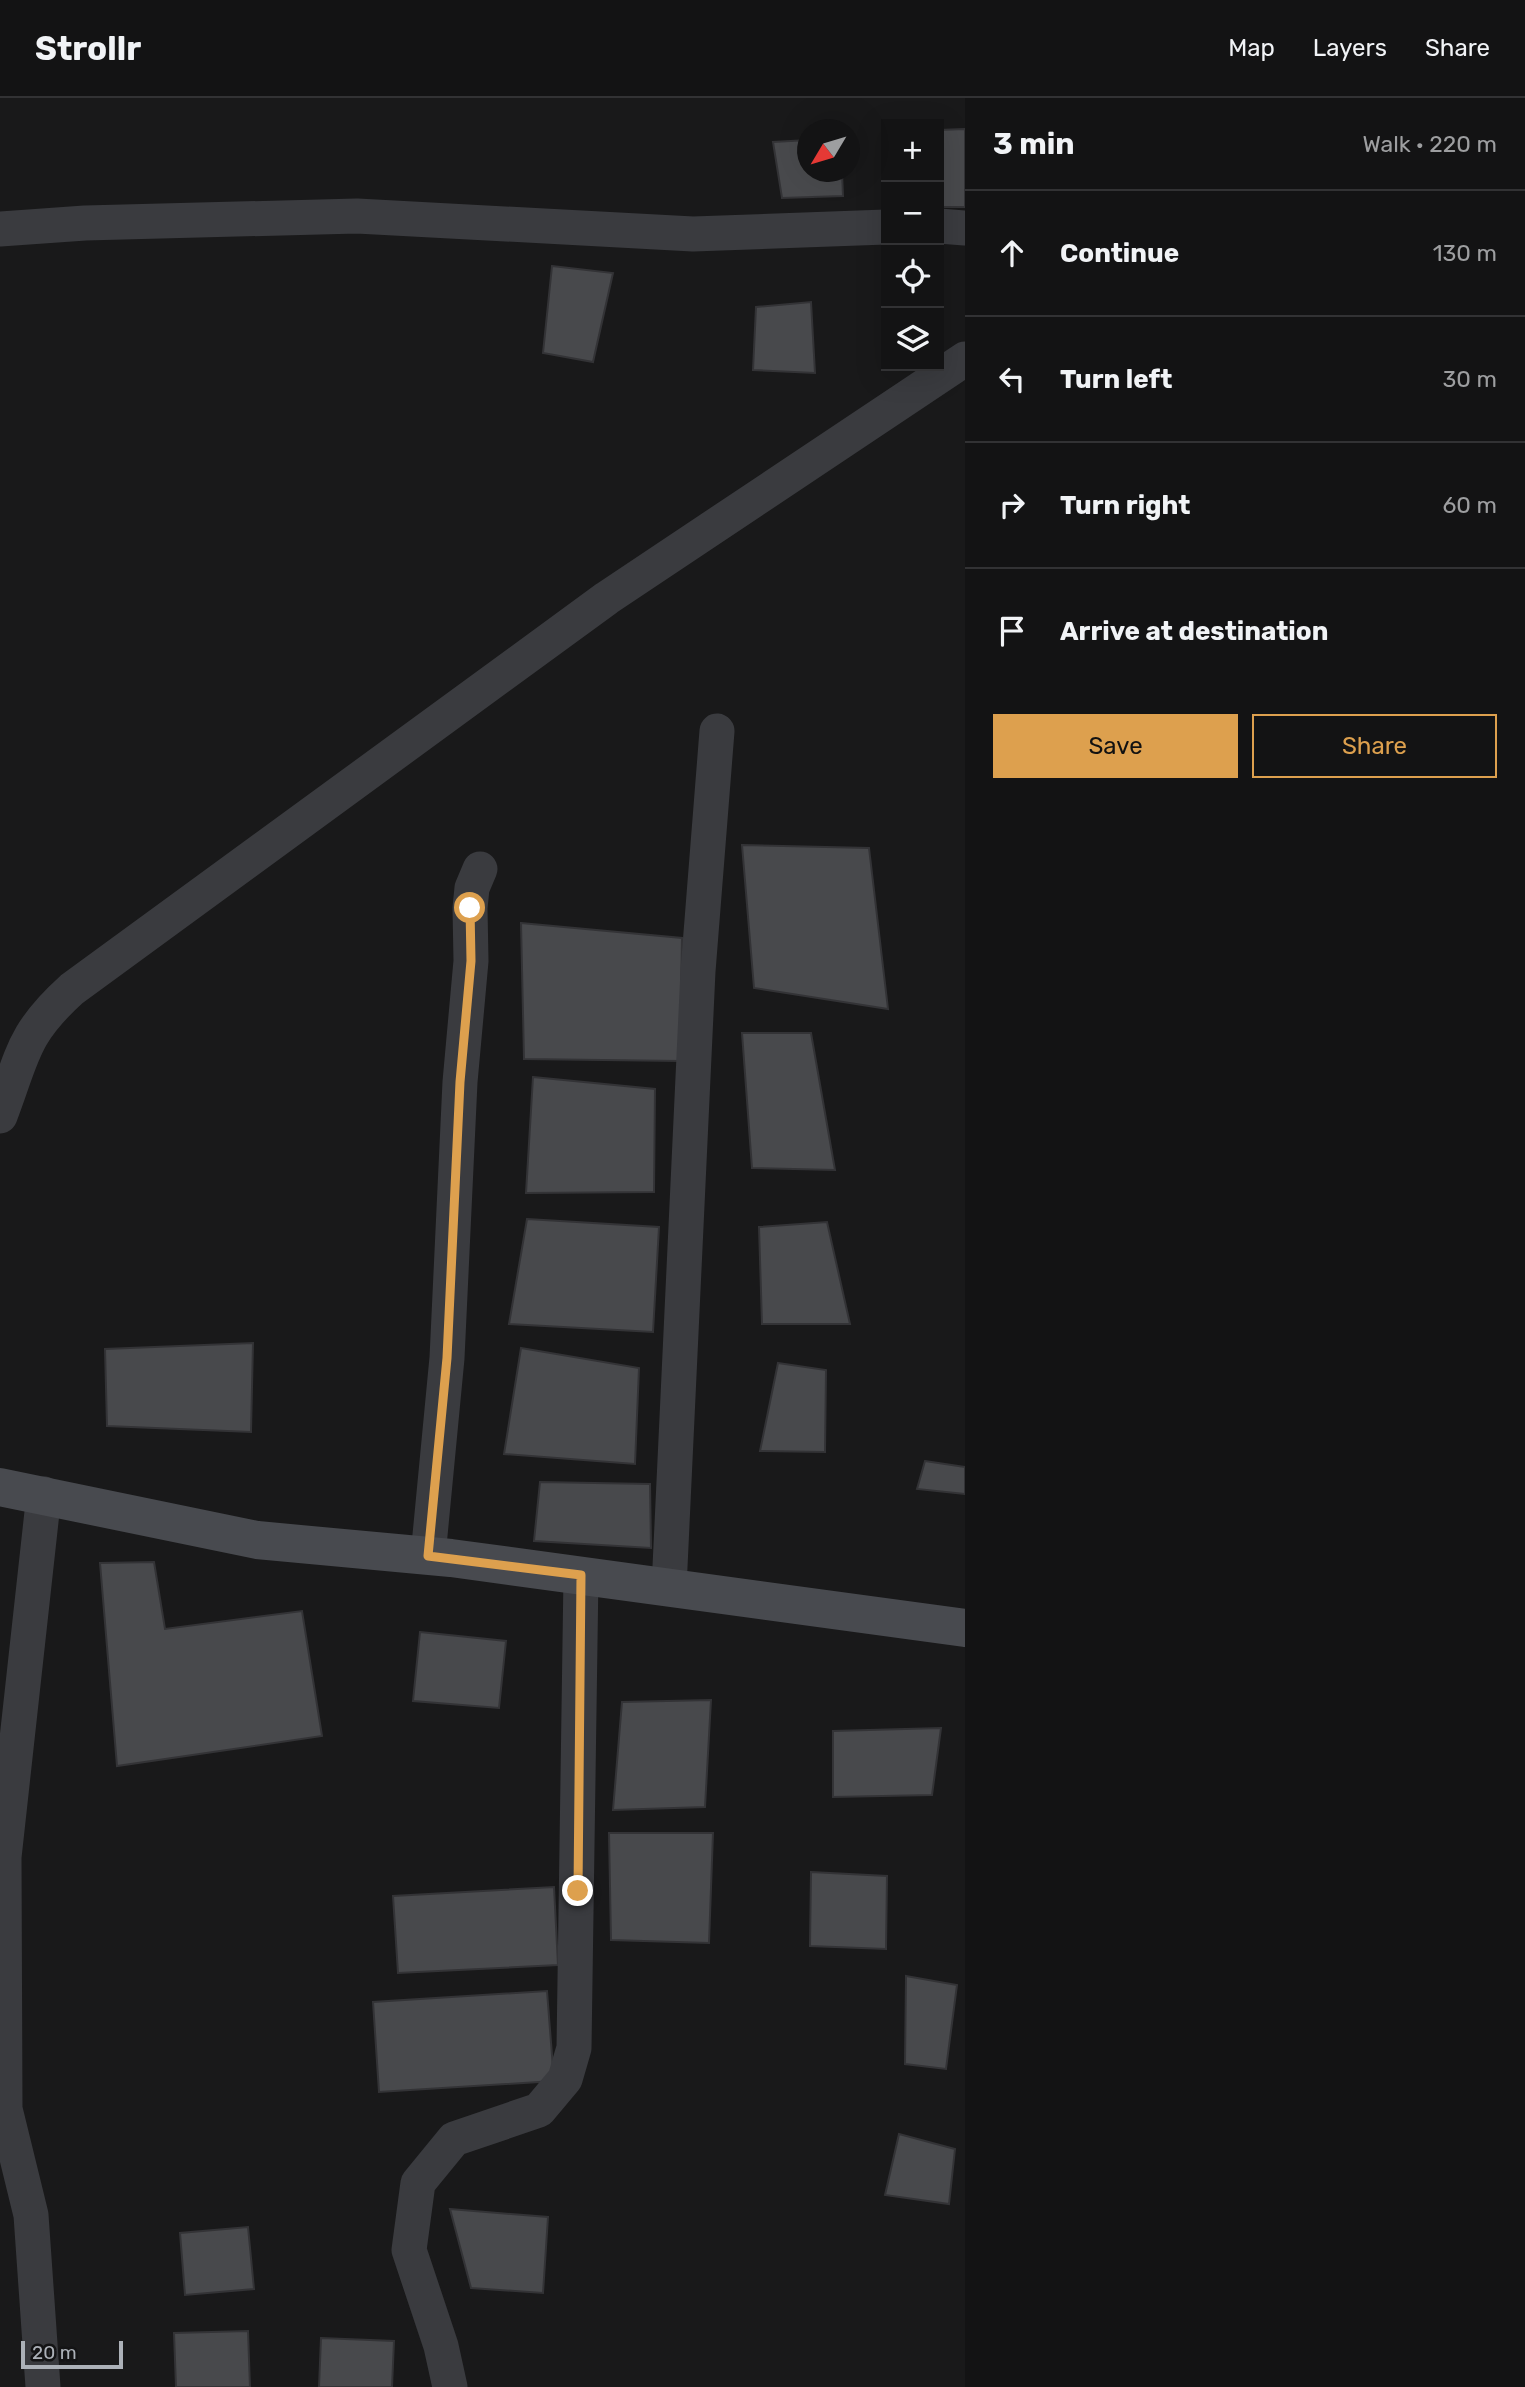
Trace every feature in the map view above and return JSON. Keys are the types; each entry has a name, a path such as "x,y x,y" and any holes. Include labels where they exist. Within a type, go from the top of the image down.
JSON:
{"street":[{"path":"0,229 85,223 357,216 693,234 881,227"},
{"path":"944,227 965,229"},
{"path":"0,1116 25,1043 44,1014 72,989 607,598 965,359"},
{"path":"669,1588 698,971 717,731"},
{"path":"428,1556 447,1358 460,1082 471,961 470,908 472,888 480,869"},
{"path":"0,1487 44,1494 257,1541 428,1556 965,1628"},
{"path":"43,2387 31,2215 5,2109 4,1857 44,1494"},
{"path":"450,2387 442,2346 409,2250 418,2183 454,2139 539,2110 565,2079 574,2048 581,1575"}],"building":[{"path":"965,129 965,207 944,207 944,130"},
{"path":"797,141 797,182 842,182 843,196 782,198 773,142"},
{"path":"552,266 613,273 593,362 543,353"},
{"path":"811,302 815,373 753,370 756,307"},
{"path":"742,845 869,848 888,1009 754,988"},
{"path":"521,923 682,938 680,1061 524,1059"},
{"path":"742,1033 811,1033 835,1170 752,1168"},
{"path":"533,1077 655,1089 654,1192 526,1193"},
{"path":"527,1219 659,1227 653,1332 509,1324"},
{"path":"827,1222 850,1324 762,1324 759,1227"},
{"path":"253,1343 251,1432 107,1426 105,1349"},
{"path":"521,1348 639,1368 635,1464 504,1454"},
{"path":"778,1363 826,1370 825,1452 760,1451"},
{"path":"925,1461 965,1467 965,1494 917,1489"},
{"path":"540,1482 650,1484 651,1548 534,1541"},
{"path":"154,1562 165,1629 302,1611 322,1736 117,1766 100,1563"},
{"path":"420,1632 506,1641 499,1708 413,1701"},
{"path":"711,1700 705,1807 613,1810 622,1702"},
{"path":"941,1728 932,1795 833,1797 833,1731"},
{"path":"609,1833 713,1833 709,1943 611,1940"},
{"path":"811,1872 887,1876 886,1949 810,1946"},
{"path":"554,1887 558,1965 398,1973 393,1896"},
{"path":"906,1976 957,1985 946,2069 905,2064"},
{"path":"547,1991 554,2081 379,2092 373,2002"},
{"path":"899,2134 955,2149 949,2204 885,2195"},
{"path":"450,2209 548,2217 543,2293 471,2288"},
{"path":"248,2227 254,2289 185,2295 180,2233"},
{"path":"248,2331 250,2387 176,2387 174,2333"},
{"path":"321,2338 394,2341 392,2387 319,2387"}],"route":[{"path":"470,908 471,961 460,1082 447,1358 428,1556 581,1575 578,1891"}]}
